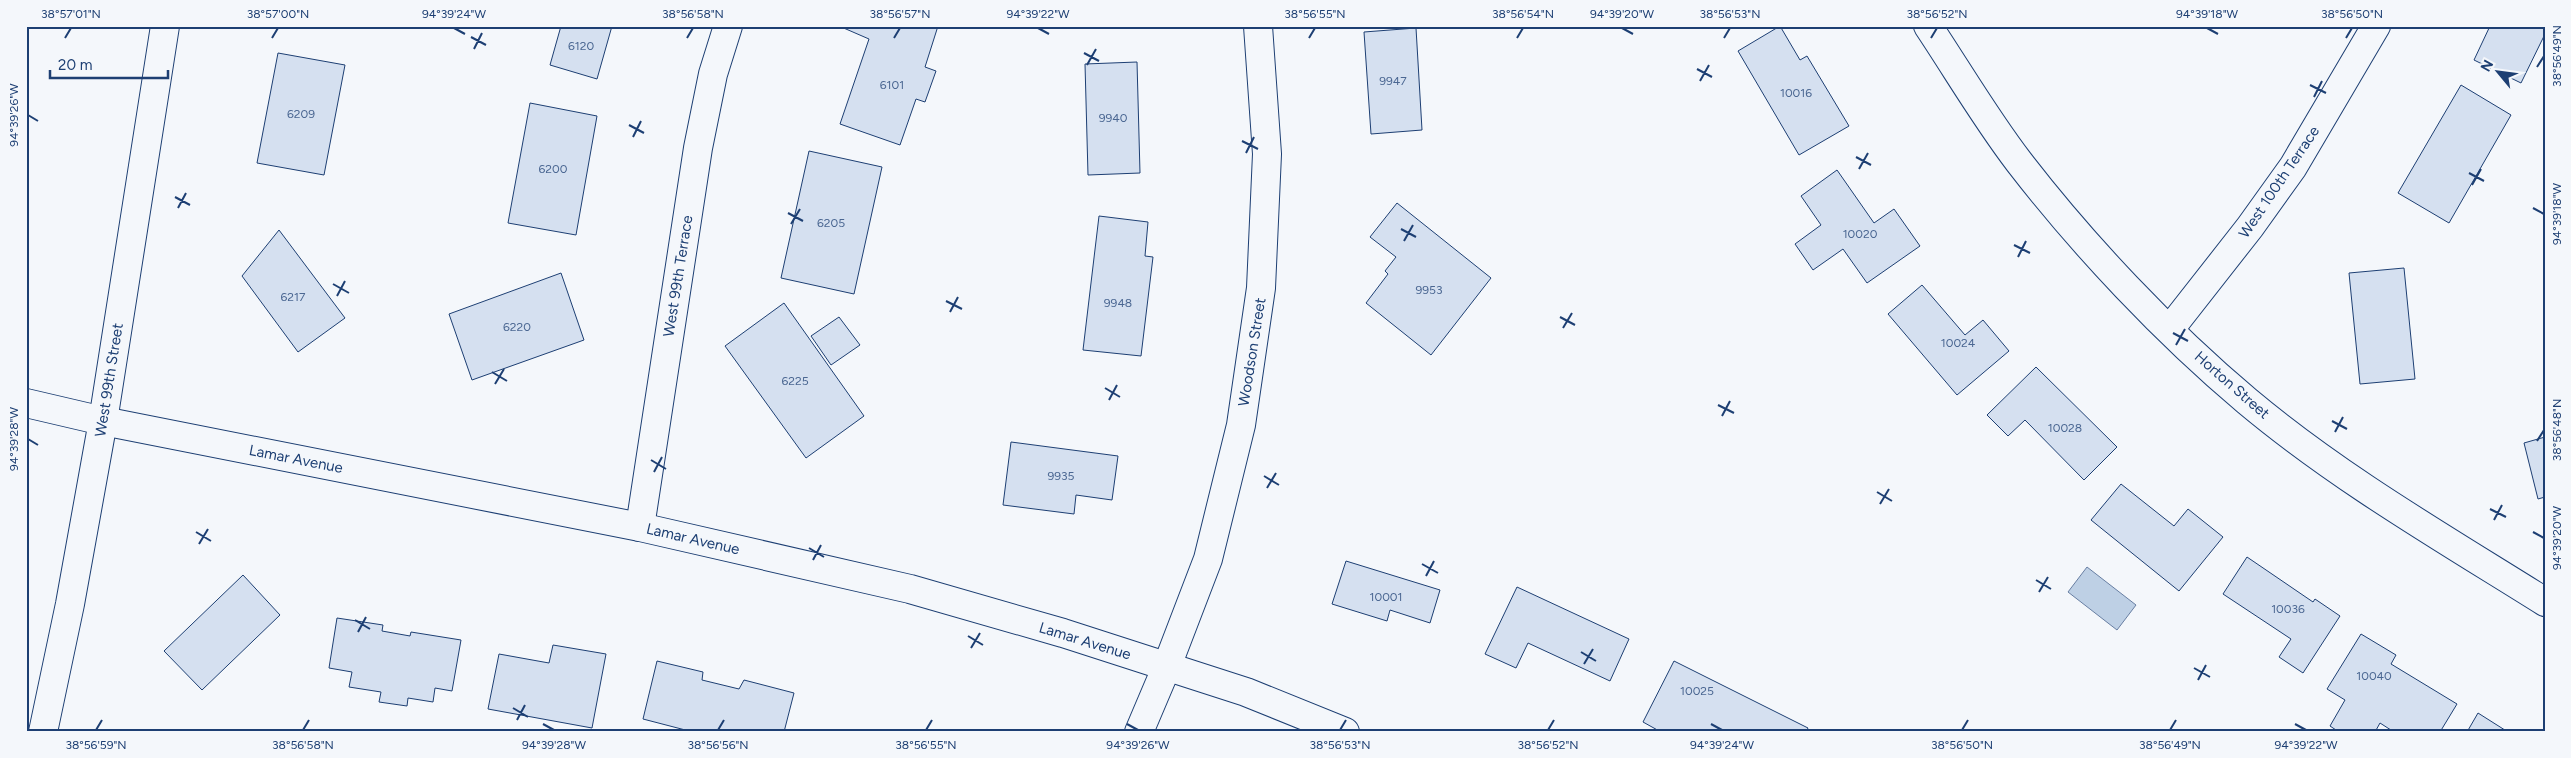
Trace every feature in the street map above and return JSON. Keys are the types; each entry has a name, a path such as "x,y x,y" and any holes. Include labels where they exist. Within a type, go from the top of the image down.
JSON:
{"street":[{"name":"West 99th Street","path":"43,732 70,604 103,421 165,26"},
{"name":"West 99th Terrace","path":"640,527 698,148 713,74 728,26"},
{"name":"Woodson Street","path":"1139,732 1167,666 1208,558 1241,425 1260,297 1267,154 1258,26"},
{"name":"Horton Street","path":"1928,26 2018,161 2111,271 2170,330 2246,400 2352,481 2545,602"},
{"name":"West 100th Terrace","path":"2170,330 2250,227 2293,167 2376,26"},
{"name":"Lamar Avenue","path":"26,403 103,421 640,527 910,589 1063,633 1167,666 1246,692 1345,732"}],"water":[{"path":"2087,567 2136,605 2117,630 2068,592"}],"building":[{"path":"561,26 612,26 597,79 550,65"},
{"path":"839,26 938,26 925,67 936,71 925,102 916,99 900,145 840,124 869,39"},
{"path":"1780,26 1800,60 1807,56 1849,126 1799,155 1738,51"},
{"path":"2490,26 2545,26 2545,34 2521,83 2474,60"},
{"path":"1416,28 1422,130 1371,134 1364,32"},
{"path":"278,53 345,65 324,175 257,163"},
{"path":"1137,62 1140,173 1088,175 1085,64"},
{"path":"2461,85 2511,115 2449,223 2398,193"},
{"path":"530,103 597,116 576,235 508,223"},
{"path":"809,151 882,167 854,294 781,278"},
{"path":"1837,170 1874,223 1894,209 1920,246 1867,283 1843,249 1813,270 1795,244 1821,225 1801,196"},
{"path":"1397,203 1491,278 1431,355 1366,303 1388,274 1385,271 1396,257 1370,237"},
{"path":"1099,216 1148,222 1145,256 1153,257 1141,356 1083,350"},
{"path":"279,230 345,318 298,352 242,276"},
{"path":"2404,268 2415,379 2360,384 2349,273"},
{"path":"561,273 584,340 472,380 449,314"},
{"path":"1922,285 1965,335 1983,320 2009,351 1957,395 1888,314"},
{"path":"784,303 864,416 806,458 725,346"},
{"path":"839,317 860,345 831,365 811,336"},
{"path":"2036,367 2117,447 2084,480 2025,420 2008,436 1987,415"},
{"path":"2545,437 2545,497 2538,499 2524,443"},
{"path":"1011,442 1118,456 1112,500 1076,495 1074,514 1003,505"},
{"path":"2121,484 2174,526 2188,509 2223,537 2179,591 2091,520"},
{"path":"2247,557 2313,602 2315,599 2340,616 2303,673 2279,657 2291,639 2223,594"},
{"path":"1346,561 1440,590 1430,623 1390,610 1387,621 1332,604"},
{"path":"243,575 280,615 202,690 164,651"},
{"path":"1517,587 1629,639 1610,681 1528,643 1516,668 1485,654"},
{"path":"337,618 383,625 382,631 410,636 411,632 461,640 452,691 435,688 433,702 408,698 407,706 379,702 381,692 349,687 352,672 329,668"},
{"path":"2361,634 2396,655 2391,664 2457,704 2440,732 2394,732 2380,723 2375,732 2339,732 2330,726 2345,700 2327,689"},
{"path":"553,645 606,654 592,728 488,709 499,654 549,663"},
{"path":"657,661 703,672 702,680 739,689 744,680 794,693 784,732 693,732 643,719"},
{"path":"1674,661 1808,728 1806,732 1661,732 1643,722"},
{"path":"2478,713 2508,732 2467,732"}]}
